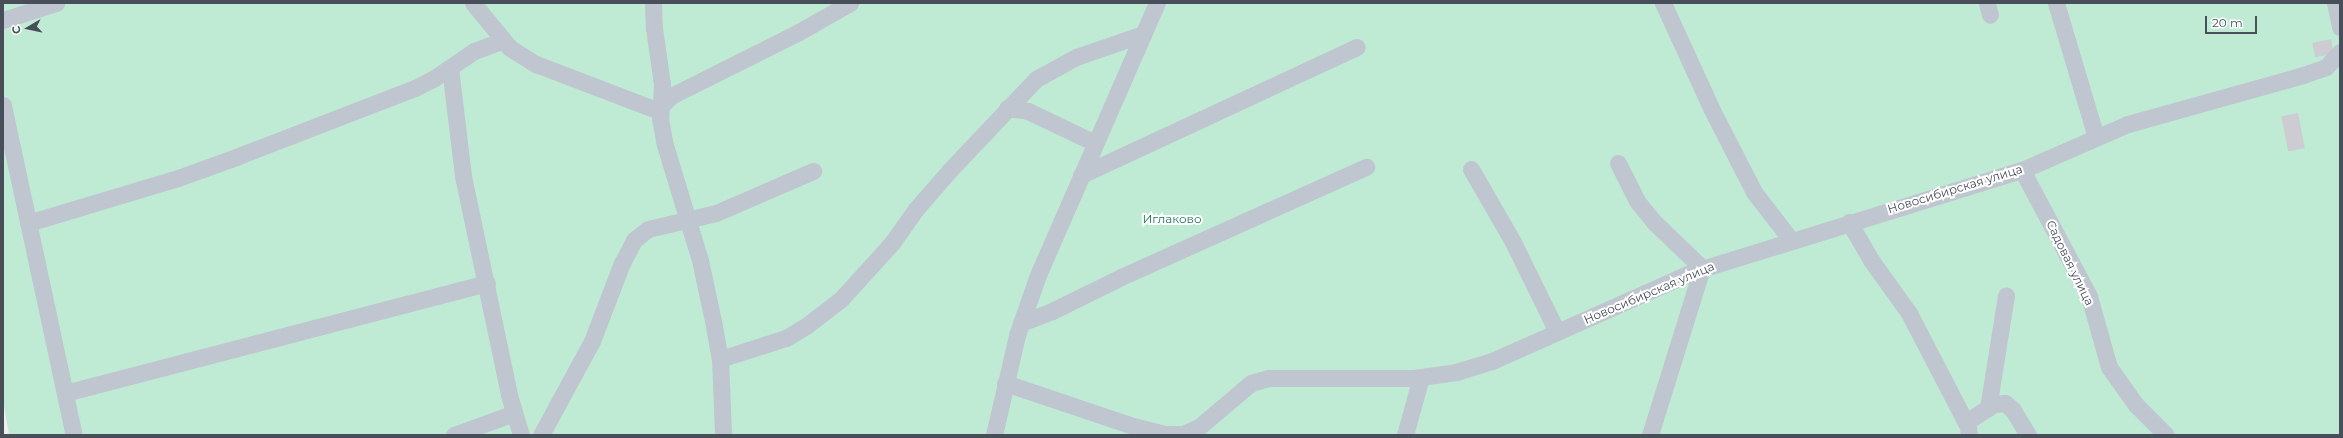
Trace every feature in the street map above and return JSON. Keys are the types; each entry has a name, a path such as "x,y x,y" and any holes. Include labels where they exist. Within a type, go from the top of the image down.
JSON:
{"street":[{"path":"3,20 56,3"},
{"path":"473,3 502,41 536,64 644,107 659,108 671,96 797,33 849,3"},
{"path":"653,3 654,28 661,72 659,108 665,145 700,260 720,359 723,435"},
{"path":"994,435 1005,383 1021,323 1081,175 1157,3"},
{"path":"1663,3 1711,108 1754,192 1791,240"},
{"path":"2056,3 2096,137"},
{"path":"2335,3 2340,27"},
{"path":"720,359 786,338 806,326 840,299 892,244 916,209 1007,108 1036,79 1058,65 1144,34"},
{"path":"28,223 178,178 236,157 415,88 450,68 474,51 502,41"},
{"path":"1081,175 1357,47"},
{"name":"Новосибирская улица","path":"1005,383 1152,433 1183,434 1200,427 1251,383 1269,378 1421,377 1456,372 1492,361 1702,268 2022,170 2096,137 2168,112 2303,75 2326,67 2340,52"},
{"path":"450,68 463,176 514,414 521,435"},
{"path":"3,105 74,435"},
{"path":"1007,108 1028,111 1095,143"},
{"path":"1618,164 1637,201 1654,222 1702,268 1650,435"},
{"path":"1021,323 1052,311 1121,277 1366,167"},
{"path":"1471,169 1513,242 1557,332"},
{"name":"Садовая улица","path":"2022,170 2089,296 2109,367 2136,405 2166,435"},
{"path":"541,435 592,341 622,263 634,240 648,229 688,220 744,202 813,171"},
{"path":"1849,222 1871,260 1909,313 1968,429 1988,408 2005,403 2013,410 2028,435"},
{"path":"65,393 486,283"},
{"path":"1988,408 2006,294"},
{"path":"1405,435 1421,377"},
{"path":"454,435 514,414"}],"green space":[{"name":"Иглаково","path":"3,3 2340,3 2340,435 9,435 3,400"}],"building":[{"path":"2331,39 2334,54 2315,57 2312,43"},
{"path":"2298,113 2305,148 2288,152 2281,116"}]}
